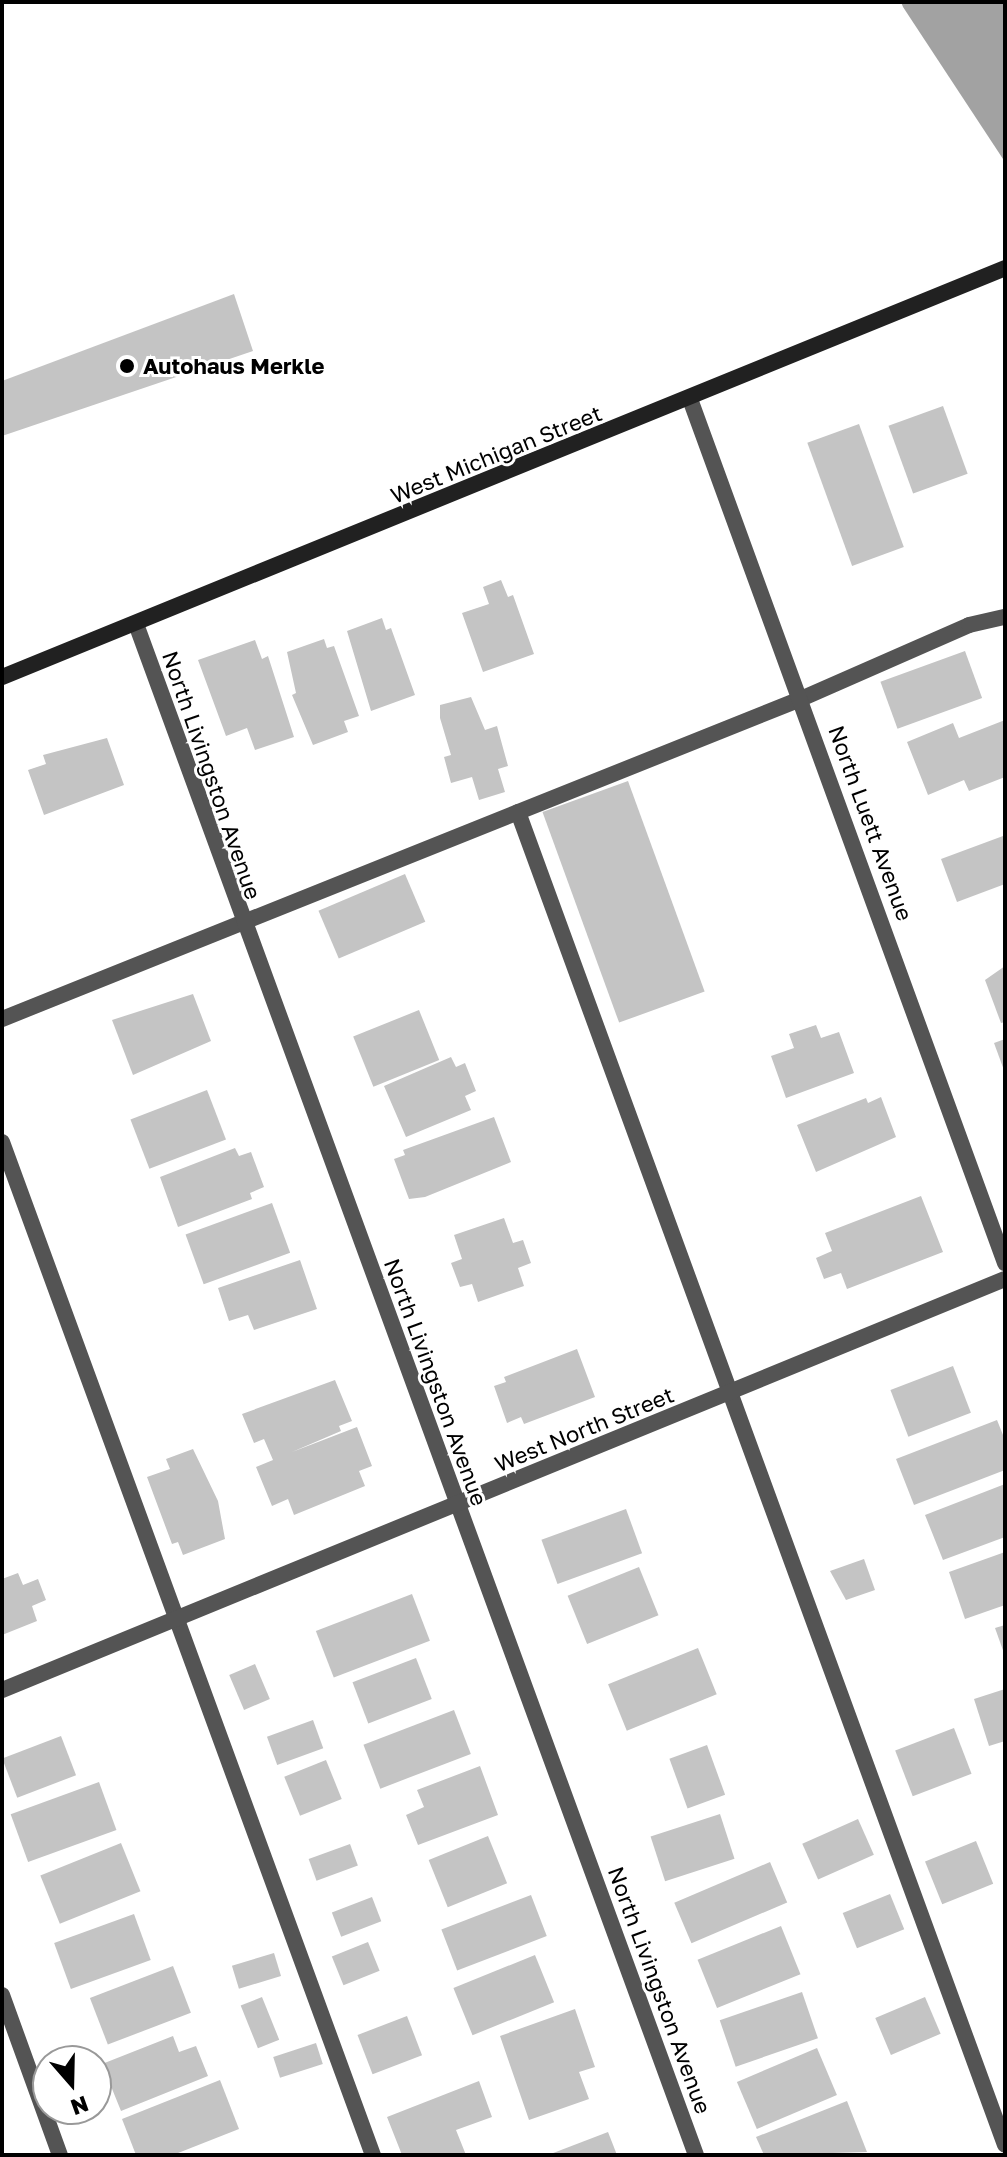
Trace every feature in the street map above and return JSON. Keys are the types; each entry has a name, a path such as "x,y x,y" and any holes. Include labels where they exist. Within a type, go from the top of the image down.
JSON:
{"main road":[{"name":"West Michigan Street","path":"2,677 1005,268"}],"street":[{"name":"North Luett Avenue","path":"690,399 803,698 1005,1263"},
{"path":"2,1019 803,698 969,625 1005,617"},
{"name":"North Livingston Avenue","path":"136,624 241,923 696,2155"},
{"path":"518,812 1005,2145"},
{"path":"2,1142 373,2155"},
{"name":"West North Street","path":"2,1690 1005,1279"},
{"path":"2,1995 60,2155"}],"shaded area":[{"path":"901,2 1004,2 1005,162 903,7"}],"building":[{"name":"Autohaus Merkle","path":"234,294 253,351 2,436 2,381"},
{"path":"943,406 968,474 913,493 888,426"},
{"path":"859,424 904,547 852,566 807,443"},
{"path":"501,580 508,597 513,595 534,654 483,672 462,613 489,604 483,587"},
{"path":"382,618 386,630 391,628 415,695 371,711 347,631"},
{"path":"324,639 327,648 334,646 359,716 344,721 348,732 313,745 292,695 296,693 287,652"},
{"path":"255,640 262,659 268,656 294,737 255,750 247,728 226,736 198,660"},
{"path":"965,651 982,698 898,729 880,682"},
{"path":"471,697 485,730 497,726 508,766 498,769 505,792 479,800 472,777 451,783 444,757 451,755 440,718 440,705"},
{"path":"1005,720 1005,777 969,791 964,780 928,795 907,742 953,723 959,738"},
{"path":"107,738 124,785 44,815 28,770 46,764 43,755"},
{"path":"628,781 705,991 619,1023 542,812"},
{"path":"1003,836 1005,884 957,902 941,859"},
{"path":"405,874 425,922 339,959 318,911"},
{"path":"1005,966 1005,1022 1001,1023 985,980"},
{"path":"193,994 211,1041 133,1075 112,1020"},
{"path":"419,1010 439,1060 373,1087 353,1037"},
{"path":"816,1025 821,1038 839,1032 854,1073 786,1098 771,1056 794,1048 789,1034"},
{"path":"1005,1039 1005,1073 994,1043"},
{"path":"451,1057 456,1067 465,1063 476,1091 465,1096 471,1110 406,1137 384,1086"},
{"path":"207,1090 226,1139 149,1169 130,1119"},
{"path":"881,1097 896,1137 816,1172 797,1125 866,1098 868,1103"},
{"path":"494,1117 511,1162 425,1197 409,1199 394,1159 405,1155 403,1150"},
{"path":"235,1148 239,1156 251,1152 264,1187 250,1193 252,1199 178,1227 160,1177"},
{"path":"921,1196 943,1252 847,1289 841,1273 824,1279 816,1258 832,1251 825,1233"},
{"path":"272,1203 290,1253 204,1284 186,1234"},
{"path":"504,1218 513,1243 523,1240 531,1263 518,1268 524,1286 478,1302 472,1284 460,1287 451,1263 462,1259 454,1235"},
{"path":"300,1260 317,1309 254,1330 248,1315 229,1321 218,1288"},
{"path":"577,1349 595,1397 524,1424 521,1417 507,1423 494,1386 506,1382 504,1377"},
{"path":"953,1366 971,1413 908,1437 890,1390"},
{"path":"335,1380 352,1421 339,1426 341,1431 292,1452 357,1427 372,1466 359,1471 365,1486 294,1515 288,1499 272,1506 256,1467 273,1460 264,1439 254,1443 242,1414"},
{"path":"997,1420 1005,1440 1005,1470 914,1505 896,1459"},
{"path":"193,1449 218,1501 225,1539 183,1555 178,1542 172,1544 147,1477 170,1469 166,1459"},
{"path":"1005,1484 1005,1537 943,1560 925,1515"},
{"path":"626,1509 642,1553 558,1584 541,1540"},
{"path":"1005,1552 1005,1605 965,1619 949,1572"},
{"path":"864,1559 875,1590 846,1600 830,1571"},
{"path":"639,1567 658,1615 587,1644 568,1596"},
{"path":"18,1573 23,1585 38,1579 46,1600 32,1606 37,1621 2,1635 2,1579"},
{"path":"412,1594 430,1641 334,1678 316,1631"},
{"path":"1005,1625 1005,1656 995,1628"},
{"path":"698,1648 717,1694 627,1731 608,1684"},
{"path":"416,1658 432,1699 368,1723 353,1682"},
{"path":"255,1664 270,1699 244,1710 229,1675"},
{"path":"1005,1689 1005,1741 989,1746 974,1699"},
{"path":"454,1710 471,1754 380,1789 363,1745"},
{"path":"313,1720 323,1748 277,1765 267,1737"},
{"path":"954,1728 972,1774 913,1796 895,1751"},
{"path":"61,1736 76,1775 17,1798 2,1759"},
{"path":"707,1745 725,1795 688,1808 669,1759"},
{"path":"326,1760 342,1799 300,1816 284,1777"},
{"path":"480,1766 498,1815 418,1845 406,1815 424,1807 417,1790"},
{"path":"99,1782 116,1830 28,1862 11,1814"},
{"path":"720,1814 735,1859 665,1881 651,1837"},
{"path":"858,1819 874,1855 818,1879 802,1844"},
{"path":"488,1836 507,1883 448,1907 429,1860"},
{"path":"976,1841 993,1884 942,1904 925,1862"},
{"path":"121,1843 140,1891 60,1924 40,1876"},
{"path":"350,1844 358,1866 317,1881 309,1859"},
{"path":"770,1862 787,1903 691,1943 674,1903"},
{"path":"890,1894 904,1929 857,1948 843,1913"},
{"path":"531,1895 547,1936 457,1970 441,1929"},
{"path":"372,1897 381,1921 341,1937 332,1912"},
{"path":"134,1914 151,1960 71,1989 54,1943"},
{"path":"781,1926 800,1974 717,2008 698,1960"},
{"path":"368,1942 380,1971 343,1985 332,1957"},
{"path":"274,1953 281,1976 239,1989 232,1966"},
{"path":"535,1955 554,2002 473,2035 453,1988"},
{"path":"173,1966 191,2013 108,2045 90,1998"},
{"path":"802,1992 818,2038 736,2067 720,2020"},
{"path":"262,1997 279,2040 258,2048 241,2006"},
{"path":"925,1997 941,2034 891,2055 875,2018"},
{"path":"575,2009 595,2067 579,2072 589,2099 529,2120 500,2036"},
{"path":"407,2016 422,2055 373,2074 358,2035"},
{"path":"173,2036 179,2052 196,2046 208,2076 121,2111 112,2089 112,2060"},
{"path":"316,2043 323,2064 280,2078 273,2057"},
{"path":"817,2048 837,2095 757,2129 737,2082"},
{"path":"220,2080 239,2129 173,2155 136,2155 122,2119"},
{"path":"479,2081 492,2117 456,2130 466,2155 402,2155 387,2117"},
{"path":"847,2101 867,2152 764,2155 756,2137"},
{"path":"608,2132 617,2155 548,2155"}],"place":[{"name":"Autohaus Merkle","path":"127,366"}]}
